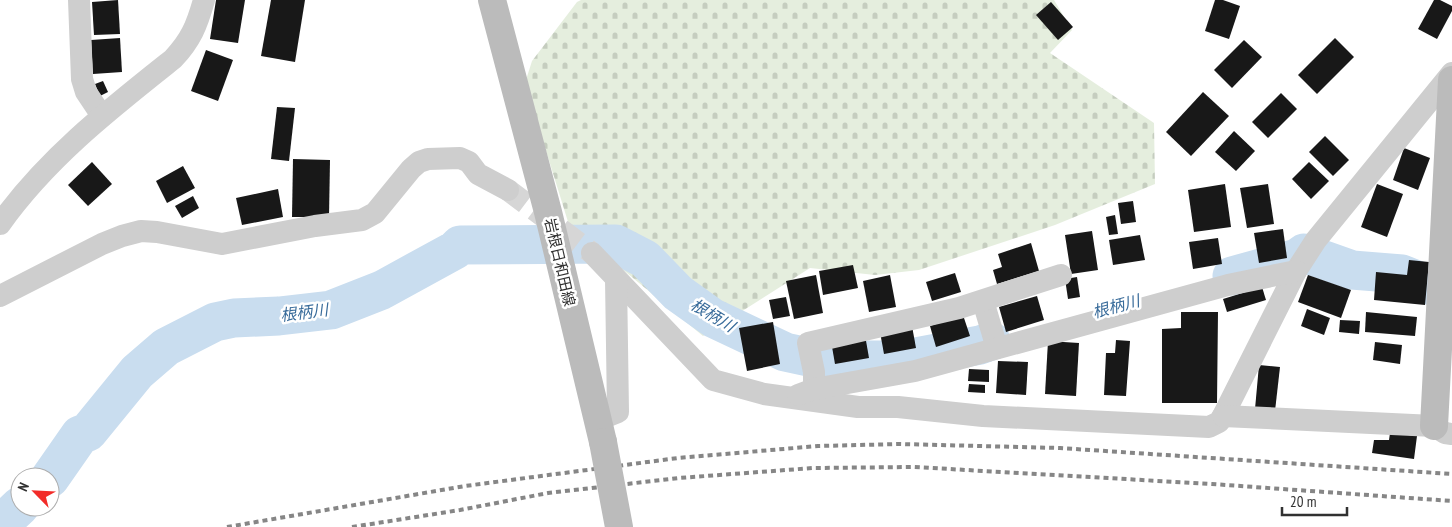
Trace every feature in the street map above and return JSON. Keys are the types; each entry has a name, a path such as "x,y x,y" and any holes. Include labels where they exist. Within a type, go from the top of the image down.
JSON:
{"main road":[{"name":"岩根日和田線","path":"492,0 548,212 600,431 619,527"},
{"path":"1443,430 1452,80"}],"street":[{"path":"79,0 82,79 86,92 102,116"},
{"path":"0,224 35,180 102,116 182,50 193,33 204,0"},
{"path":"592,253 713,380 764,394 858,407 898,407 983,416 1209,427 1219,422 1223,416 1296,271 1316,240 1452,73"},
{"path":"0,296 102,244 141,231 157,232 222,244 315,226 362,220 375,212 411,169 419,162 428,159 460,158 469,162 478,174 508,190"},
{"path":"790,398 814,380 915,371 1228,285 1296,271"},
{"path":"814,380 808,344 985,307 1061,275"},
{"path":"600,431 618,412 616,279"},
{"path":"985,307 997,348"},
{"path":"1223,416 1443,430"}],"green space":[{"path":"581,0 1054,0 1072,30 1050,53 1154,123 1155,184 1055,225 919,270 875,275 810,268 703,336 569,225 525,83 532,61 577,2"}],"building":[{"path":"118,0 120,34 94,35 92,2"},
{"path":"216,0 245,0 238,43 210,39"},
{"path":"271,0 305,0 295,62 261,56"},
{"path":"1215,0 1223,0 1240,6 1229,39 1205,31"},
{"path":"1434,0 1440,0 1452,6 1452,11 1437,39 1418,29"},
{"path":"1051,2 1073,27 1058,40 1036,15"},
{"path":"120,38 122,72 93,74 91,40"},
{"path":"1335,38 1354,57 1317,94 1298,75"},
{"path":"1244,40 1262,57 1232,88 1214,70"},
{"path":"206,50 233,60 218,101 191,91"},
{"path":"103,81 108,92 100,96 95,84"},
{"path":"1203,92 1229,116 1191,156 1166,132"},
{"path":"1281,93 1297,109 1268,138 1252,122"},
{"path":"277,107 295,108 289,161 271,159"},
{"path":"1234,131 1255,151 1236,171 1215,152"},
{"path":"1325,136 1349,160 1333,176 1309,152"},
{"path":"1404,148 1430,158 1418,190 1393,180"},
{"path":"293,159 330,160 329,217 292,217"},
{"path":"92,162 112,184 88,206 68,185"},
{"path":"1309,162 1329,181 1311,199 1292,179"},
{"path":"183,166 195,188 167,203 156,181"},
{"path":"1225,184 1231,227 1194,232 1188,190"},
{"path":"1268,184 1274,224 1247,228 1240,188"},
{"path":"1377,184 1403,194 1387,237 1361,227"},
{"path":"278,189 283,217 242,225 236,198"},
{"path":"193,196 199,208 182,218 175,206"},
{"path":"1133,201 1136,222 1121,224 1118,203"},
{"path":"1115,215 1118,234 1109,235 1106,217"},
{"path":"1283,229 1287,258 1259,263 1254,233"},
{"path":"1092,231 1098,270 1071,274 1065,235"},
{"path":"1140,235 1145,260 1113,265 1109,240"},
{"path":"1218,238 1222,264 1193,269 1189,242"},
{"path":"1031,243 1039,271 997,284 993,270 1002,267 998,254"},
{"path":"1409,260 1429,262 1425,305 1374,300 1376,272 1407,275"},
{"path":"853,265 858,288 823,295 819,271"},
{"path":"955,273 961,292 932,301 926,282"},
{"path":"816,275 823,313 794,319 786,281"},
{"path":"890,275 896,307 869,312 863,281"},
{"path":"1308,275 1351,290 1341,318 1298,302"},
{"path":"1077,277 1080,297 1068,299 1065,279"},
{"path":"1262,287 1266,300 1227,312 1223,299"},
{"path":"1037,296 1044,320 1006,332 999,307"},
{"path":"786,297 790,316 773,319 769,300"},
{"path":"1307,309 1330,318 1324,335 1301,326"},
{"path":"1181,312 1218,312 1217,403 1162,403 1162,329 1181,328"},
{"path":"1366,312 1417,317 1415,336 1365,332"},
{"path":"963,315 970,336 936,347 930,326"},
{"path":"1340,320 1360,321 1359,334 1339,332"},
{"path":"773,322 780,364 747,371 739,328"},
{"path":"912,326 916,348 884,354 880,332"},
{"path":"865,335 869,358 835,364 831,341"},
{"path":"1116,340 1130,341 1126,396 1104,395 1106,353 1115,353"},
{"path":"1048,341 1079,343 1076,396 1045,394"},
{"path":"1375,342 1402,345 1400,364 1373,360"},
{"path":"998,361 1028,362 1026,395 996,393"},
{"path":"1259,365 1280,367 1275,411 1255,409"},
{"path":"969,369 989,370 989,382 968,381"},
{"path":"969,384 985,385 985,393 968,392"},
{"path":"1390,433 1417,436 1414,459 1372,453 1374,440 1389,440"}],"waterway":[{"name":"根柄川","path":"58,467 80,435 88,432 137,372 166,347 215,322 234,318 279,316 331,310 382,290 455,250 460,245 616,244 645,259 678,293 713,318 785,352 822,360 900,360 980,345 991,341"},
{"name":"根柄川","path":"1232,276 1297,258 1304,253 1352,270 1402,274 1452,294"},
{"name":"根柄川","path":"0,525 10,516"}],"tunnel":[{"path":"508,190 592,253"}],"railway":[{"path":"227,527 465,486 678,458 818,446 900,444 1060,448 1452,474"},
{"path":"352,527 460,510 548,493 679,478 813,468 914,467 1212,484 1452,501"}]}
